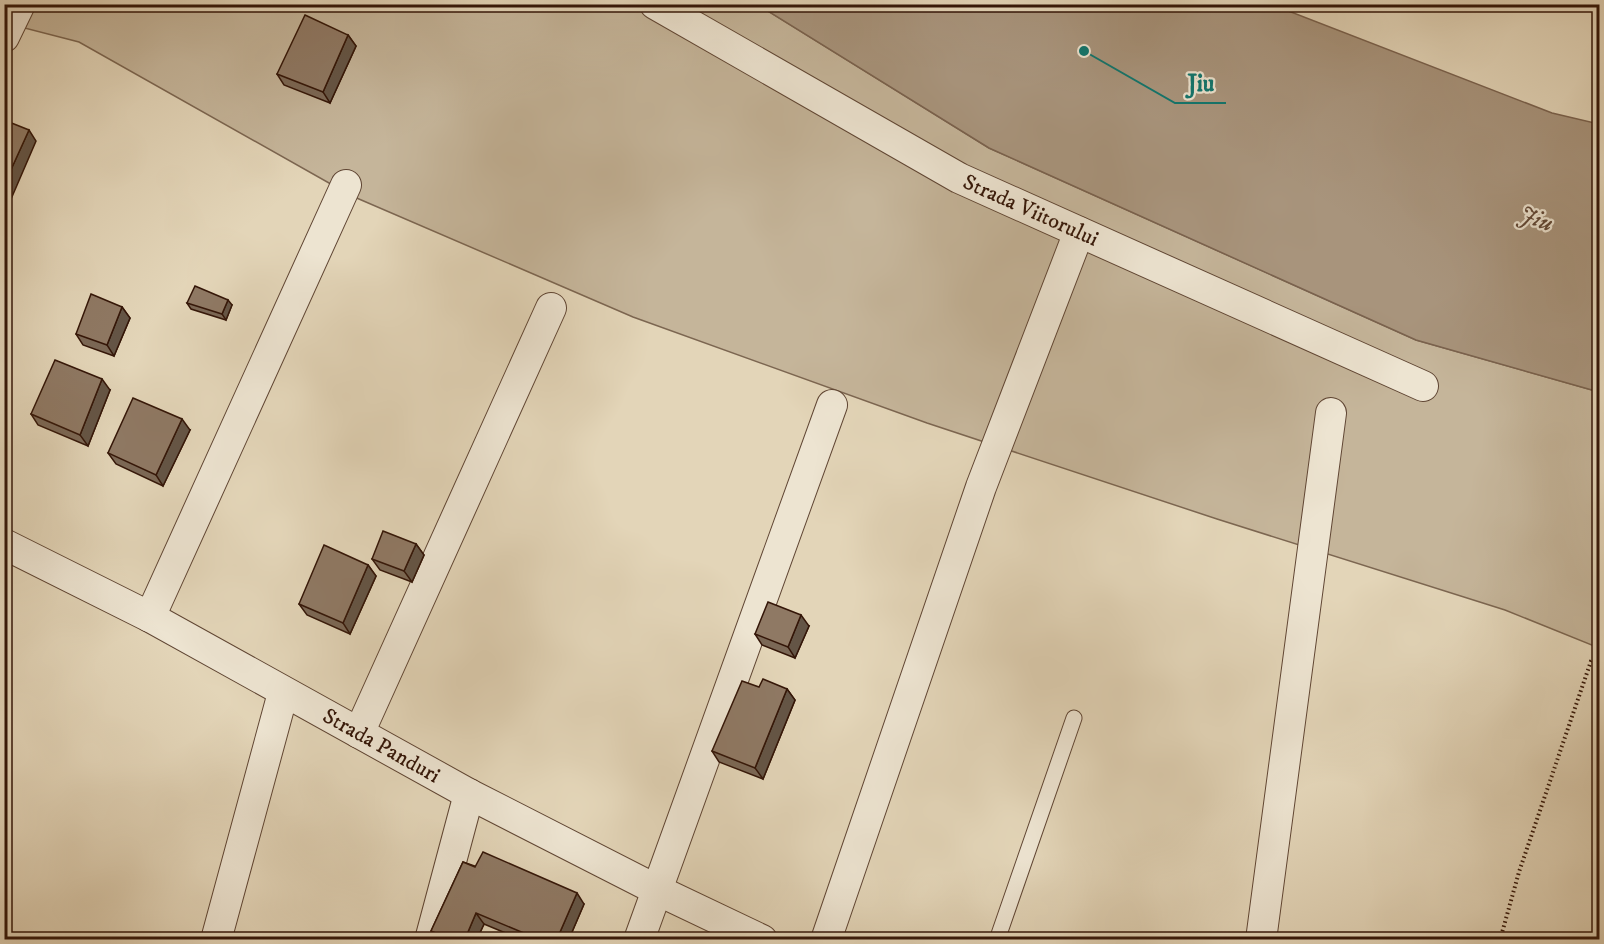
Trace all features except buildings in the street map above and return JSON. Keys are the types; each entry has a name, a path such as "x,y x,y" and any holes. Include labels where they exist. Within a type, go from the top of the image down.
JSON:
{"street":[{"path":"4,37 20,4"},
{"name":"Strada Viitorului","path":"655,4 959,178 1423,386"},
{"path":"150,617 346,185"},
{"path":"826,939 981,487 1079,232"},
{"path":"359,733 551,308"},
{"path":"639,939 832,405"},
{"path":"1261,939 1331,413"},
{"name":"Strada Panduri","path":"4,544 150,617 469,794 657,890 762,939"},
{"path":"216,939 284,693"},
{"path":"430,939 469,794"}],"lane":[{"path":"997,939 1074,718"}],"path":[{"path":"1500,939 1519,872 1591,661 1599,651"}],"shaded area":[{"path":"5,4 758,5 989,148 1416,340 1599,392 1599,648 1505,610 1217,519 927,423 633,317 352,196 79,42 5,23"}],"water":[{"path":"758,5 1273,5 1552,113 1599,124 1599,392 1416,340 989,148"}],"place":[{"name":"Jiu","path":"1084,51"}]}
